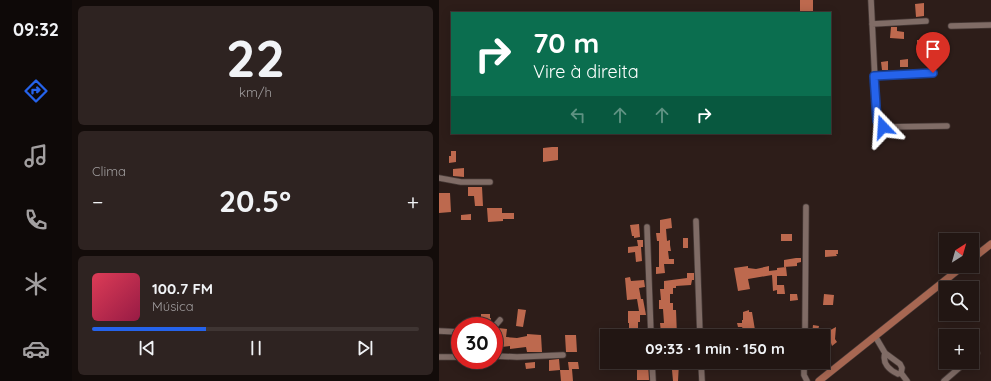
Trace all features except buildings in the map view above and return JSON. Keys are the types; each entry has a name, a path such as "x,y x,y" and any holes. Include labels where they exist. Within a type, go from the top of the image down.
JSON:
{"main road":[{"path":"979,253 991,244"},
{"path":"819,381 954,273"}],"street":[{"path":"871,0 874,76 877,121 879,125 883,127 947,126"},
{"path":"872,24 926,21"},
{"path":"951,26 991,25"},
{"path":"874,76 933,73"},
{"path":"439,178 461,182 490,182"},
{"path":"805,329 806,207"},
{"path":"696,221 700,329"},
{"path":"647,227 651,329"},
{"path":"439,331 451,332"},
{"path":"875,336 885,353 900,364 902,368 901,373 907,381"},
{"path":"885,353 885,364 889,369 898,374 901,373"},
{"path":"503,356 563,355"},
{"path":"439,357 451,357"},
{"path":"652,369 653,381"},
{"path":"701,369 702,381"},
{"path":"804,369 804,375 807,381"},
{"path":"944,381 959,369"}],"route":[{"path":"883,127 879,125 877,121 874,76 933,73"}]}
